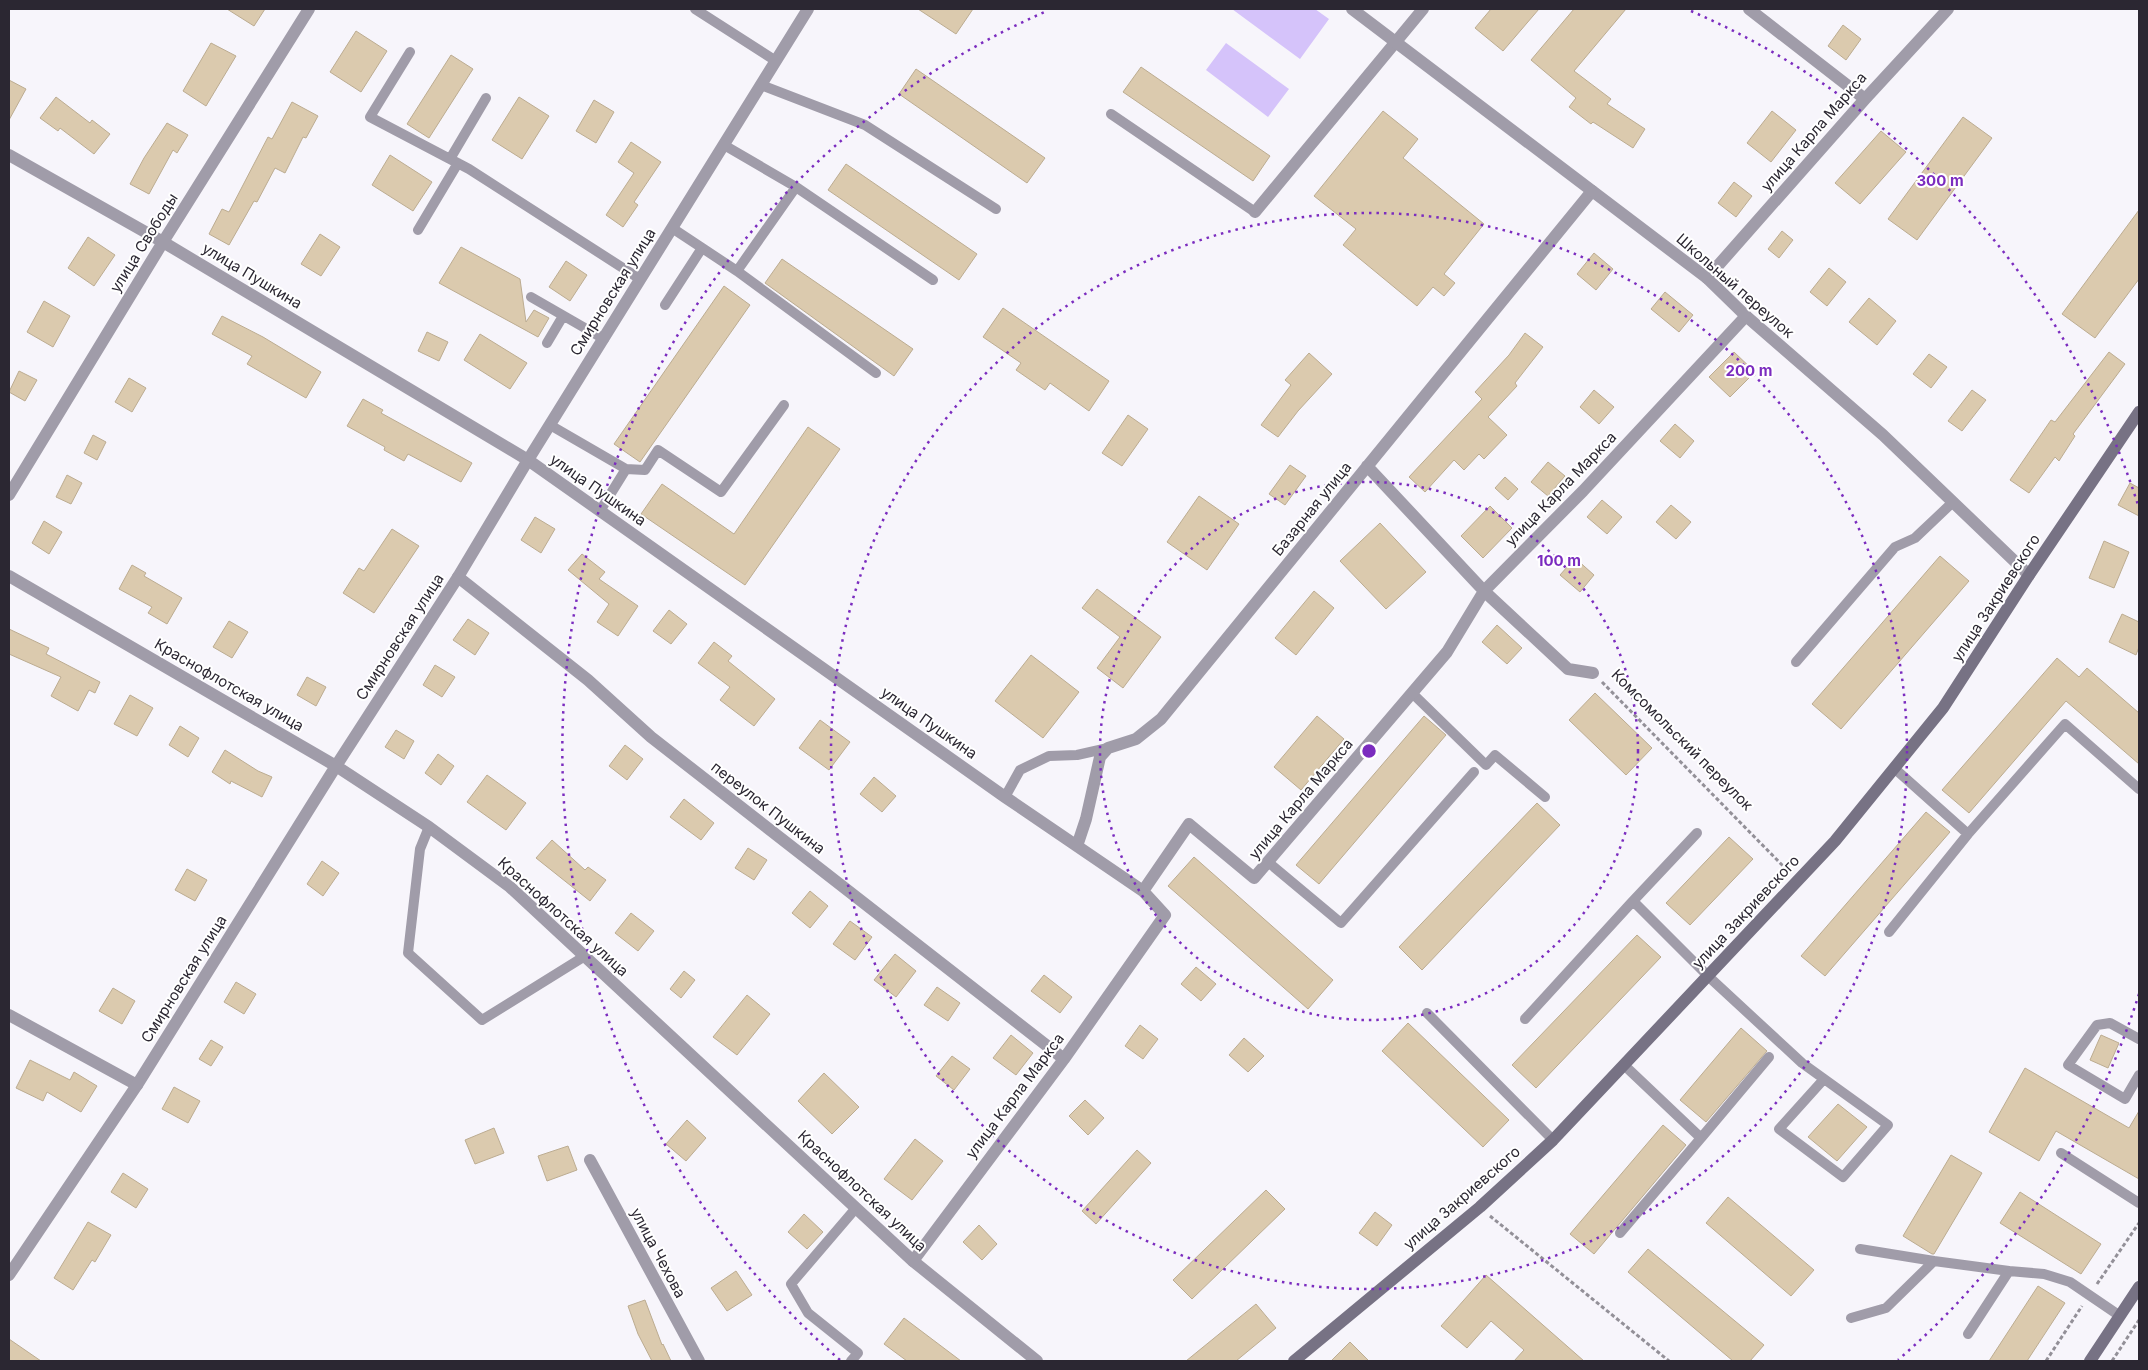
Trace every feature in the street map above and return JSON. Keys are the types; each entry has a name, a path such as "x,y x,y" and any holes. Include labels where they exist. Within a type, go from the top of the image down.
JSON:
{"main road":[{"name":"улица Закриевского","path":"1294,1361 1480,1207 1553,1140 1835,841 1943,708 2029,575 2139,412"},
{"path":"2090,1361 2139,1288"}],"street":[{"name":"улица Свободы","path":"9,495 163,242 309,9"},
{"name":"Смирновская улица","path":"9,1276 137,1085 336,766 458,577 528,460 808,9"},
{"name":"Школьный переулок","path":"1352,9 1707,278 1746,316 1884,436 2029,575"},
{"path":"1255,212 1423,9"},
{"path":"1749,9 1865,99"},
{"name":"улица Карла Маркса","path":"1707,278 1865,99 1948,9"},
{"name":"улица Пушкина","path":"9,155 163,242 528,460 1005,797 1142,890"},
{"name":"Базарная улица","path":"1108,748 1136,738 1161,719 1592,191"},
{"name":"улица Карла Маркса","path":"913,1261 1064,1059 1165,915 1142,890 1190,824 1254,878 1447,652 1484,591 1583,490 1746,316"},
{"name":"Комсомольский переулок","path":"1368,466 1484,591 1568,669 1593,673"},
{"name":"Краснофлотская улица","path":"9,576 336,766 429,827 510,887 913,1261 1037,1361"},
{"name":"переулок Пушкина","path":"458,577 588,680 651,738 1064,1059"},
{"path":"1077,846 1088,810 1100,757 1108,748"},
{"path":"9,1015 137,1085"},
{"name":"улица Чехова","path":"590,1160 698,1361"}],"lane":[{"path":"695,9 776,60"},
{"path":"410,52 370,117 454,161 640,279"},
{"path":"761,85 865,125 996,209"},
{"path":"418,230 486,98"},
{"path":"1111,114 1255,212"},
{"path":"724,145 796,187 933,280"},
{"path":"737,271 796,187"},
{"path":"672,228 737,271 876,373"},
{"path":"665,305 702,248"},
{"path":"531,297 604,338"},
{"path":"547,343 563,316"},
{"path":"550,425 626,470 645,470 658,450 720,492 784,405"},
{"path":"600,511 626,470"},
{"path":"1796,662 1895,547 1915,538 1952,502"},
{"path":"1412,693 1486,765 1495,755 1546,797"},
{"path":"1889,932 1968,834 2066,724 2139,789"},
{"path":"1005,797 1020,770 1049,756 1077,755 1108,748"},
{"path":"1894,768 1968,834"},
{"path":"1268,862 1341,923 1474,772"},
{"path":"429,827 420,849 408,953 482,1020 585,956"},
{"path":"1525,1019 1697,833"},
{"path":"1633,901 1709,976 1802,1063 1888,1125 1843,1177 1779,1129 1824,1079"},
{"path":"1426,1013 1553,1140"},
{"path":"2139,1039 2110,1023 2097,1025 2068,1065 2125,1099 2139,1075"},
{"path":"1620,1233 1769,1057"},
{"path":"1624,1065 1702,1138"},
{"path":"2061,1154 2139,1203"},
{"path":"851,1361 858,1353 808,1313 791,1284 856,1208"},
{"path":"1860,1249 2010,1272 2044,1274 2070,1282 2120,1316"},
{"path":"1851,1318 1886,1308 1934,1261"},
{"path":"1968,1334 2010,1272"}],"path":[{"name":"Комсомольский переулок","path":"1593,673 1798,881"},
{"path":"1480,1207 1669,1361"},
{"path":"2112,1361 2139,1320"}],"shaded area":[{"path":"1232,9 1315,9 1329,19 1300,59"},
{"path":"1226,43 1289,89 1268,117 1206,70"}],"building":[{"path":"227,9 265,9 254,26"},
{"path":"918,9 973,9 956,34"},
{"path":"1491,9 1539,9 1503,51 1475,28"},
{"path":"1574,9 1626,9 1574,71 1611,99 1607,104 1645,129 1633,148 1593,122 1591,124 1569,107 1576,98 1531,60"},
{"path":"1843,25 1861,39 1846,60 1828,46"},
{"path":"356,31 387,51 361,92 330,72"},
{"path":"211,43 236,56 206,106 183,91"},
{"path":"451,55 473,69 429,138 407,124"},
{"path":"1141,67 1270,156 1253,181 1123,92"},
{"path":"916,69 1045,158 1027,183 899,94"},
{"path":"9,80 26,89 9,120"},
{"path":"56,97 90,123 92,120 110,134 94,154 60,128 58,131 40,118"},
{"path":"519,97 549,116 522,159 492,140"},
{"path":"594,100 614,112 596,143 576,131"},
{"path":"292,102 318,116 306,138 303,137 285,173 275,168 257,202 254,201 229,245 209,234 222,209 229,212 268,137 272,139"},
{"path":"1383,111 1418,139 1403,158 1484,224 1444,274 1455,283 1444,296 1433,287 1417,306 1343,245 1356,229 1314,196"},
{"path":"1772,111 1796,130 1771,162 1747,143"},
{"path":"1963,117 1992,138 1917,240 1888,219"},
{"path":"167,123 188,135 177,153 173,150 149,194 130,184 144,158"},
{"path":"1881,131 1906,152 1860,204 1835,183"},
{"path":"631,142 661,162 634,202 638,205 623,227 606,215 634,173 618,162"},
{"path":"390,155 432,182 413,211 372,185"},
{"path":"846,164 977,254 959,280 828,190"},
{"path":"1734,182 1752,196 1736,217 1718,203"},
{"path":"2139,210 2139,279 2095,338 2062,314"},
{"path":"1782,231 1793,240 1779,258 1768,249"},
{"path":"320,234 340,247 321,276 301,264"},
{"path":"88,237 115,255 94,286 68,268"},
{"path":"461,247 520,279 526,322 534,310 549,318 538,337 439,283"},
{"path":"1594,253 1613,269 1596,290 1577,274"},
{"path":"782,259 913,349 894,376 765,283"},
{"path":"566,261 587,275 570,301 549,287"},
{"path":"1829,268 1846,282 1827,306 1810,292"},
{"path":"724,286 750,305 640,462 614,444"},
{"path":"1665,292 1693,315 1679,332 1651,309"},
{"path":"1869,298 1896,321 1877,345 1849,322"},
{"path":"44,301 70,316 53,347 27,332"},
{"path":"1003,308 1109,381 1089,411 1050,383 1045,390 1016,370 1021,363 983,337"},
{"path":"222,316 263,337 321,372 306,398 247,364 252,356 212,334"},
{"path":"427,332 448,342 439,361 418,351"},
{"path":"1525,333 1543,347 1515,383 1517,386 1488,417 1507,435 1484,459 1479,454 1464,470 1454,460 1425,492 1409,477 1482,399 1475,392 1509,355"},
{"path":"480,334 527,363 510,389 464,360"},
{"path":"1734,352 1755,372 1730,397 1709,377"},
{"path":"2109,352 2125,364 2073,434 2075,436 2059,461 2055,457 2029,493 2010,480 2051,420 2055,422"},
{"path":"1309,353 1332,374 1298,411 1278,437 1261,425 1291,385 1285,380"},
{"path":"1929,354 1947,367 1931,388 1913,374"},
{"path":"19,371 37,380 25,401 9,392"},
{"path":"129,378 146,388 132,412 115,402"},
{"path":"1594,390 1614,407 1599,424 1580,407"},
{"path":"1972,390 1986,400 1962,431 1948,421"},
{"path":"363,399 383,410 381,413 472,463 461,482 408,454 404,461 384,450 385,447 347,426"},
{"path":"1128,415 1148,429 1122,466 1102,453"},
{"path":"1675,424 1694,441 1680,458 1660,441"},
{"path":"808,427 840,449 745,585 641,514 662,484 734,534"},
{"path":"93,435 106,442 97,460 84,453"},
{"path":"1548,462 1565,476 1548,496 1531,482"},
{"path":"1290,465 1306,476 1285,505 1269,494"},
{"path":"67,475 82,483 71,504 56,497"},
{"path":"1505,477 1518,489 1508,500 1495,488"},
{"path":"2130,483 2139,488 2139,516 2118,505"},
{"path":"1199,496 1239,524 1207,570 1167,542"},
{"path":"1602,500 1622,517 1607,534 1587,517"},
{"path":"1671,505 1691,522 1676,539 1656,522"},
{"path":"1490,506 1512,528 1483,558 1461,536"},
{"path":"535,517 555,529 541,553 521,540"},
{"path":"44,521 62,532 49,554 32,543"},
{"path":"1380,523 1426,572 1386,609 1340,561"},
{"path":"392,529 419,546 374,613 343,593 359,568 364,571"},
{"path":"2104,541 2129,552 2114,588 2089,578"},
{"path":"582,554 605,572 599,579 638,606 618,636 597,622 609,604 568,570"},
{"path":"1940,556 1969,581 1841,729 1812,704"},
{"path":"1575,558 1594,575 1580,592 1560,575"},
{"path":"132,565 146,573 144,576 182,598 167,624 148,613 152,607 119,589"},
{"path":"1097,589 1161,637 1123,688 1097,668 1120,637 1082,608"},
{"path":"1314,591 1334,608 1296,655 1275,638"},
{"path":"669,610 687,624 671,644 653,631"},
{"path":"2122,614 2139,622 2139,647 2136,655 2109,642"},
{"path":"468,619 489,633 475,655 453,640"},
{"path":"229,621 248,632 232,658 213,647"},
{"path":"1497,625 1522,648 1507,664 1482,642"},
{"path":"9,629 49,648 46,654 100,682 95,693 89,690 78,711 51,696 61,677 9,654"},
{"path":"714,642 732,656 728,661 775,699 754,726 720,700 730,687 698,663"},
{"path":"1031,655 1079,692 1043,738 995,701"},
{"path":"2057,658 2079,677 2087,668 2139,713 2139,764 2066,701 1969,813 1942,790"},
{"path":"435,665 455,677 442,697 423,685"},
{"path":"307,677 326,687 316,706 297,695"},
{"path":"1595,693 1652,748 1626,775 1569,720"},
{"path":"130,695 153,708 137,736 114,724"},
{"path":"1317,716 1344,739 1301,790 1274,767"},
{"path":"1424,716 1446,735 1319,884 1296,865"},
{"path":"820,720 850,742 829,770 799,748"},
{"path":"180,726 199,738 188,757 169,745"},
{"path":"396,730 414,741 404,759 385,747"},
{"path":"625,745 643,759 627,780 609,766"},
{"path":"225,750 258,771 272,777 262,797 231,781 230,784 212,772"},
{"path":"438,754 454,766 441,785 425,773"},
{"path":"487,775 526,803 506,830 467,802"},
{"path":"874,777 896,796 882,812 860,794"},
{"path":"684,799 714,823 701,840 670,817"},
{"path":"1537,803 1560,825 1422,970 1399,947"},
{"path":"1926,812 1950,832 1825,976 1801,956"},
{"path":"1729,837 1753,859 1690,925 1666,903"},
{"path":"552,840 585,870 588,867 606,880 590,901 536,858"},
{"path":"748,848 767,860 754,880 735,868"},
{"path":"1194,857 1333,980 1308,1009 1168,886"},
{"path":"322,861 339,873 323,896 307,884"},
{"path":"187,869 207,880 195,901 175,890"},
{"path":"810,891 828,906 810,928 792,913"},
{"path":"631,913 654,931 638,951 615,933"},
{"path":"850,921 872,937 855,960 833,944"},
{"path":"1637,935 1661,957 1536,1088 1512,1065"},
{"path":"895,954 916,971 896,997 874,980"},
{"path":"1196,967 1216,984 1201,1001 1181,984"},
{"path":"684,971 695,980 681,998 670,989"},
{"path":"1044,975 1072,997 1060,1013 1031,991"},
{"path":"236,982 256,994 244,1014 224,1002"},
{"path":"937,987 960,1003 948,1021 924,1005"},
{"path":"113,988 135,1001 122,1024 99,1011"},
{"path":"747,995 770,1014 737,1055 713,1037"},
{"path":"1408,1023 1509,1120 1483,1147 1382,1051"},
{"path":"1140,1025 1158,1039 1143,1059 1125,1046"},
{"path":"1741,1028 1767,1051 1706,1122 1680,1100"},
{"path":"1011,1035 1033,1053 1016,1075 993,1058"},
{"path":"2101,1035 2119,1043 2108,1068 2090,1060"},
{"path":"1244,1038 1264,1056 1248,1072 1229,1055"},
{"path":"211,1040 223,1047 211,1066 199,1059"},
{"path":"952,1056 970,1069 954,1090 936,1076"},
{"path":"30,1060 70,1080 74,1072 97,1086 81,1112 47,1092 43,1101 16,1088"},
{"path":"2025,1068 2129,1128 2139,1111 2139,1179 2056,1131 2039,1161 1989,1132"},
{"path":"824,1073 859,1107 832,1134 798,1101"},
{"path":"174,1087 200,1101 188,1123 162,1109"},
{"path":"1085,1100 1104,1118 1088,1135 1069,1116"},
{"path":"1838,1104 1867,1127 1837,1161 1808,1137"},
{"path":"687,1120 706,1138 686,1161 666,1144"},
{"path":"1663,1125 1686,1145 1594,1254 1570,1234"},
{"path":"494,1128 504,1153 475,1164 465,1140"},
{"path":"915,1139 943,1161 912,1200 884,1179"},
{"path":"568,1146 577,1170 547,1181 538,1156"},
{"path":"1137,1150 1151,1163 1096,1224 1082,1211"},
{"path":"1951,1155 1982,1173 1934,1254 1932,1254 1903,1236"},
{"path":"123,1173 148,1189 136,1208 111,1192"},
{"path":"1266,1190 1285,1209 1192,1299 1173,1280"},
{"path":"2020,1192 2101,1244 2081,1274 2000,1223"},
{"path":"1728,1197 1814,1270 1791,1296 1706,1223"},
{"path":"1375,1212 1392,1225 1377,1246 1359,1233"},
{"path":"804,1214 823,1232 807,1249 788,1232"},
{"path":"88,1222 111,1235 95,1262 92,1260 73,1290 54,1278"},
{"path":"979,1225 997,1244 982,1260 963,1242"},
{"path":"1648,1249 1764,1345 1750,1361 1733,1361 1628,1272"},
{"path":"736,1271 752,1295 727,1311 711,1288"},
{"path":"1486,1275 1584,1361 1514,1361 1524,1350 1491,1321 1467,1348 1441,1326"},
{"path":"2038,1286 2065,1303 2027,1361 1989,1361"},
{"path":"645,1300 662,1345 671,1361 652,1361 638,1334 628,1306"},
{"path":"1256,1304 1276,1328 1236,1361 1186,1361"},
{"path":"904,1318 961,1361 907,1361 884,1344"},
{"path":"9,1339 41,1361 9,1361"},
{"path":"1350,1342 1369,1361 1331,1361"}]}
